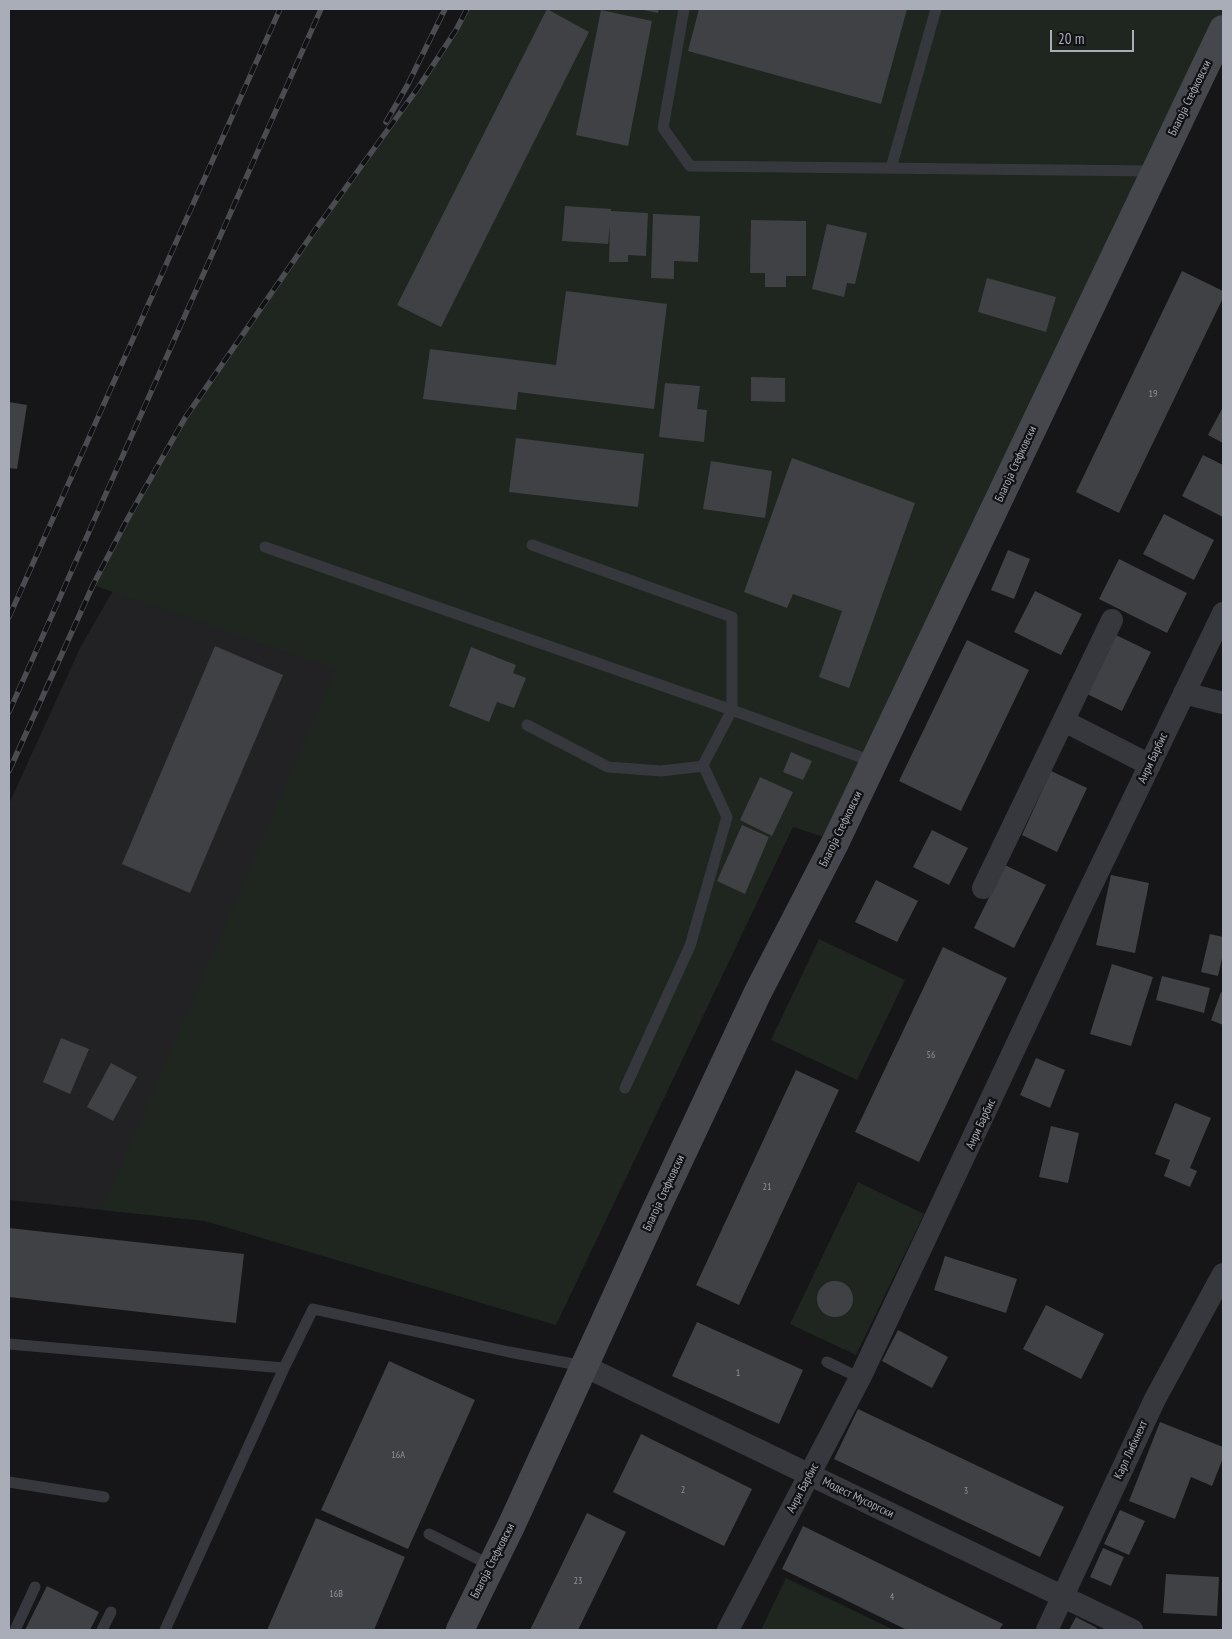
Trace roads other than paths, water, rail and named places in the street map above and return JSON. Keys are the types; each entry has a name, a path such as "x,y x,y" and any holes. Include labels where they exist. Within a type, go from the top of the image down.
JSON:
{"main road":[{"name":"Благоја Стефковски","path":"460,1630 490,1565 512,1524 758,992 836,841 1223,29"}],"street":[{"name":"Анри Барбис","path":"728,1630 860,1378 938,1197 1079,912 1223,613"},
{"path":"983,888 1112,620"},
{"path":"1184,692 1223,703"},
{"path":"1064,721 1150,765"},
{"name":"Карл Либкнехт","path":"1047,1630 1155,1399 1223,1274"},
{"name":"Модест Мусоргски","path":"584,1366 1132,1630"}],"lane":[{"path":"684,9 663,128 690,166 1155,171"},
{"path":"891,168 936,9"},
{"path":"532,545 732,617 732,710 704,766 726,817 690,946 625,1088"},
{"path":"266,546 874,762"},
{"path":"527,725 608,767 661,771 704,766"},
{"path":"165,1630 284,1368 313,1309 510,1352 584,1366"},
{"path":"9,1344 284,1368"},
{"path":"827,1362 860,1378"},
{"path":"9,1482 104,1497"},
{"path":"429,1534 490,1565"},
{"path":"15,1630 35,1587"},
{"path":"102,1630 111,1612"}],"railway":[{"path":"9,617 280,9"},
{"path":"9,712 321,9"},
{"path":"386,122 407,86 445,9"},
{"path":"9,771 93,585 128,518 185,418 315,230 418,88 456,30 467,9"}]}
